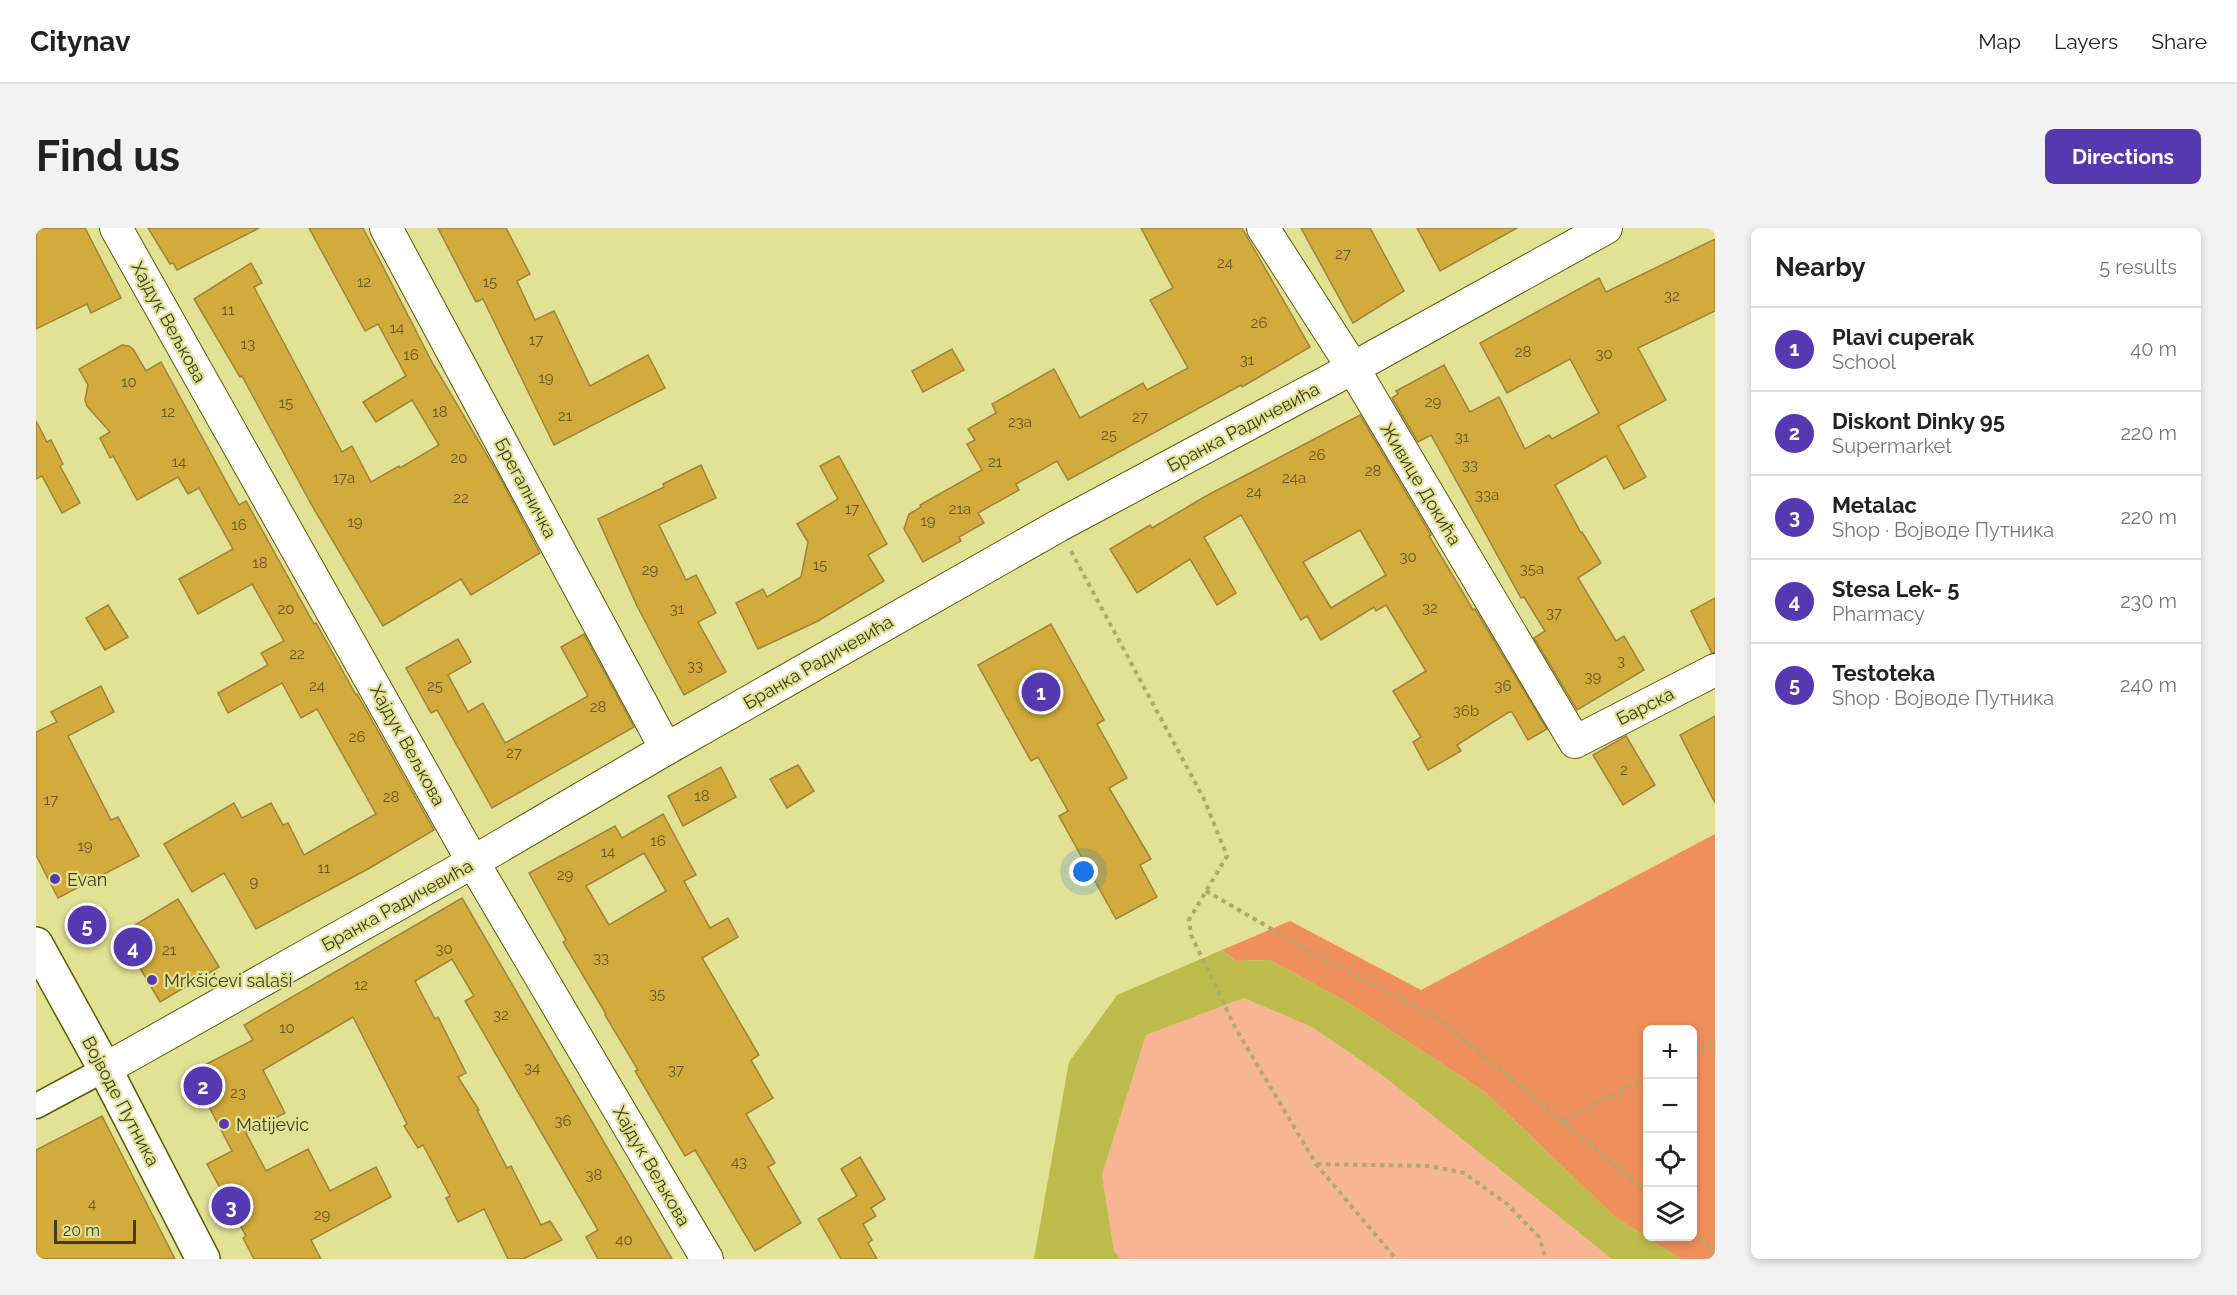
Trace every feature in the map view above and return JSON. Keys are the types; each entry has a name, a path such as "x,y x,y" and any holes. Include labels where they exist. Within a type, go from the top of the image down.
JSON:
{"street":[{"name":"Хајдук Вељкова","path":"116,228 473,862 707,1259"},
{"name":"Брегалничка","path":"386,228 666,749"},
{"name":"Живице Докића","path":"1263,228 1353,368 1575,742"},
{"name":"Бранка Радичевића","path":"36,1106 473,862 666,749 1058,526 1353,368 1606,228"},
{"name":"Барска","path":"1575,742 1715,670"},
{"name":"Војводе Путника","path":"36,944 105,1069 203,1259"}],"path":[{"path":"1058,526 1204,799 1227,856 1189,920 1191,934 1236,1029 1316,1164 1396,1259"},
{"path":"1206,891 1315,954 1437,1017 1643,1191"},
{"path":"1697,1051 1715,1042"},
{"path":"1563,1121 1643,1079"},
{"path":"1316,1164 1430,1166 1464,1173 1507,1204 1539,1237 1546,1259"},
{"path":"1697,1236 1715,1251"}],"shaded area":[{"path":"1715,834 1715,1259 1681,1259 1653,1241 1697,1241 1697,1025 1643,1025 1643,1235 1615,1217 1485,1092 1347,1002 1270,960 1236,961 1222,950 1290,921 1421,990"},
{"path":"1222,950 1236,961 1270,960 1347,1002 1485,1092 1615,1217 1643,1235 1643,1241 1653,1241 1681,1259 1612,1259 1382,1075 1312,1027 1244,998 1146,1035 1102,1175 1114,1251 1121,1259 1034,1259 1069,1062 1117,995"},
{"path":"1244,998 1312,1027 1382,1075 1612,1259 1121,1259 1114,1251 1102,1175 1146,1035"}],"building":[{"path":"36,228 85,228 121,298 91,313 87,304 36,329"},
{"path":"148,228 259,228 177,270 173,263 170,264"},
{"path":"309,228 363,228 433,364 497,472 540,553 471,595 461,579 383,626 311,504 242,376 240,377 194,299 251,263 262,283 254,287 342,452 352,446 371,482 439,445 412,400 376,422 363,402 406,376 378,324 365,331"},
{"path":"438,228 506,228 530,274 517,281 535,320 554,311 590,386 648,355 665,388 554,445 483,299 476,302"},
{"path":"1141,228 1242,228 1310,347 1242,387 1241,385 1068,480 1057,461 1016,484 1019,490 978,513 984,523 959,537 961,541 923,562 904,529 909,514 921,507 920,505 982,470 967,444 975,440 968,429 996,413 992,404 1054,369 1080,418 1143,383 1147,390 1188,368 1150,300 1173,288"},
{"path":"1301,228 1370,228 1404,291 1353,323"},
{"path":"1417,228 1517,228 1440,271"},
{"path":"1715,239 1715,311 1638,348 1666,400 1618,426 1646,477 1624,489 1606,456 1555,485 1581,533 1601,563 1578,578 1616,641 1624,636 1644,670 1577,710 1534,638 1545,631 1524,597 1521,598 1431,435 1418,442 1392,398 1398,394 1396,391 1444,365 1470,412 1499,397 1525,449 1549,435 1552,439 1599,413 1570,359 1507,393 1480,343 1599,278 1606,292"},
{"path":"122,345 133,349 146,371 161,362 239,505 246,501 314,624 316,623 434,830 368,869 256,929 224,873 192,892 164,844 234,803 242,818 271,803 283,825 288,823 304,855 376,814 317,709 301,718 282,683 228,713 218,693 268,665 261,653 284,641 252,584 198,614 179,579 233,549 199,488 188,494 178,477 137,500 113,456 110,458 100,438 110,432 87,406 85,400 88,385 79,369"},
{"path":"952,349 964,370 923,392 912,371"},
{"path":"1360,415 1473,610 1475,609 1547,729 1528,740 1512,712 1509,712 1457,745 1461,751 1428,770 1413,742 1421,737 1393,691 1426,671 1386,605 1376,611 1374,607 1321,640 1307,616 1301,620 1241,515 1204,537 1236,593 1217,605 1190,559 1137,593 1110,549 1150,525 1152,528 1206,496","holes":["1360,530 1386,575 1331,608 1303,562"]},
{"path":"36,421 47,442 51,440 63,464 60,466 80,503 62,513 42,476 36,479"},
{"path":"839,456 887,544 868,555 884,581 818,621 758,649 736,603 763,589 767,597 801,577 808,542 797,524 838,499 820,466"},
{"path":"701,465 716,498 659,525 686,580 696,575 716,613 698,622 726,672 684,695 637,606 598,519 664,487 663,484"},
{"path":"1715,598 1715,652 1712,653 1691,611"},
{"path":"108,605 128,637 105,650 86,618"},
{"path":"1051,624 1104,720 1097,724 1127,778 1109,788 1151,859 1140,865 1157,897 1116,919 1059,816 1068,811 1038,757 1031,761 978,665"},
{"path":"584,634 634,727 492,808 437,710 431,713 406,668 458,639 471,662 448,675 468,712 483,703 505,743 588,696 561,647"},
{"path":"101,686 114,712 68,736 111,820 118,817 139,856 58,898 36,855 36,732 57,722 51,712"},
{"path":"1715,716 1715,803 1680,735"},
{"path":"1626,736 1655,785 1623,805 1593,755"},
{"path":"798,765 814,791 787,808 770,779"},
{"path":"721,767 736,797 683,826 668,796"},
{"path":"663,814 696,875 684,881 710,928 728,918 738,937 702,958 759,1055 751,1060 773,1098 746,1114 775,1163 768,1167 801,1223 755,1251 695,1150 685,1156 563,942 566,940 529,873 615,826 622,838","holes":["644,853 666,891 609,925 586,886"]},
{"path":"462,898 672,1259 598,1259 586,1237 598,1230 465,1001 474,996 452,959 415,981 435,1019 438,1017 466,1073 458,1077 479,1110 477,1110 507,1168 511,1166 541,1225 550,1221 562,1240 523,1259 508,1259 484,1209 458,1222 446,1198 450,1196 423,1145 418,1148 404,1126 407,1124 353,1017 263,1070 285,1113 246,1133 266,1171 308,1149 330,1191 376,1167 391,1197 311,1240 321,1259 254,1259 243,1238 246,1236 207,1164 232,1151 191,1072 253,1040 244,1025"},
{"path":"178,899 219,967 160,1002 120,934"},
{"path":"102,1116 175,1259 36,1259 36,1150"},
{"path":"860,1157 885,1199 871,1208 876,1216 863,1224 872,1240 868,1243 877,1259 841,1259 818,1219 857,1196 841,1169"}],"place":[{"name":"Plavi cuperak","path":"1041,692"},
{"name":"Evan","path":"55,879"},
{"name":"Testoteka","path":"87,925"},
{"name":"Stesa Lek- 5","path":"133,947"},
{"name":"Mrkšićevi salaši","path":"152,980"},
{"name":"Diskont Dinky 95","path":"203,1086"},
{"name":"Matijevic","path":"224,1124"},
{"name":"Metalac","path":"231,1206"}]}
